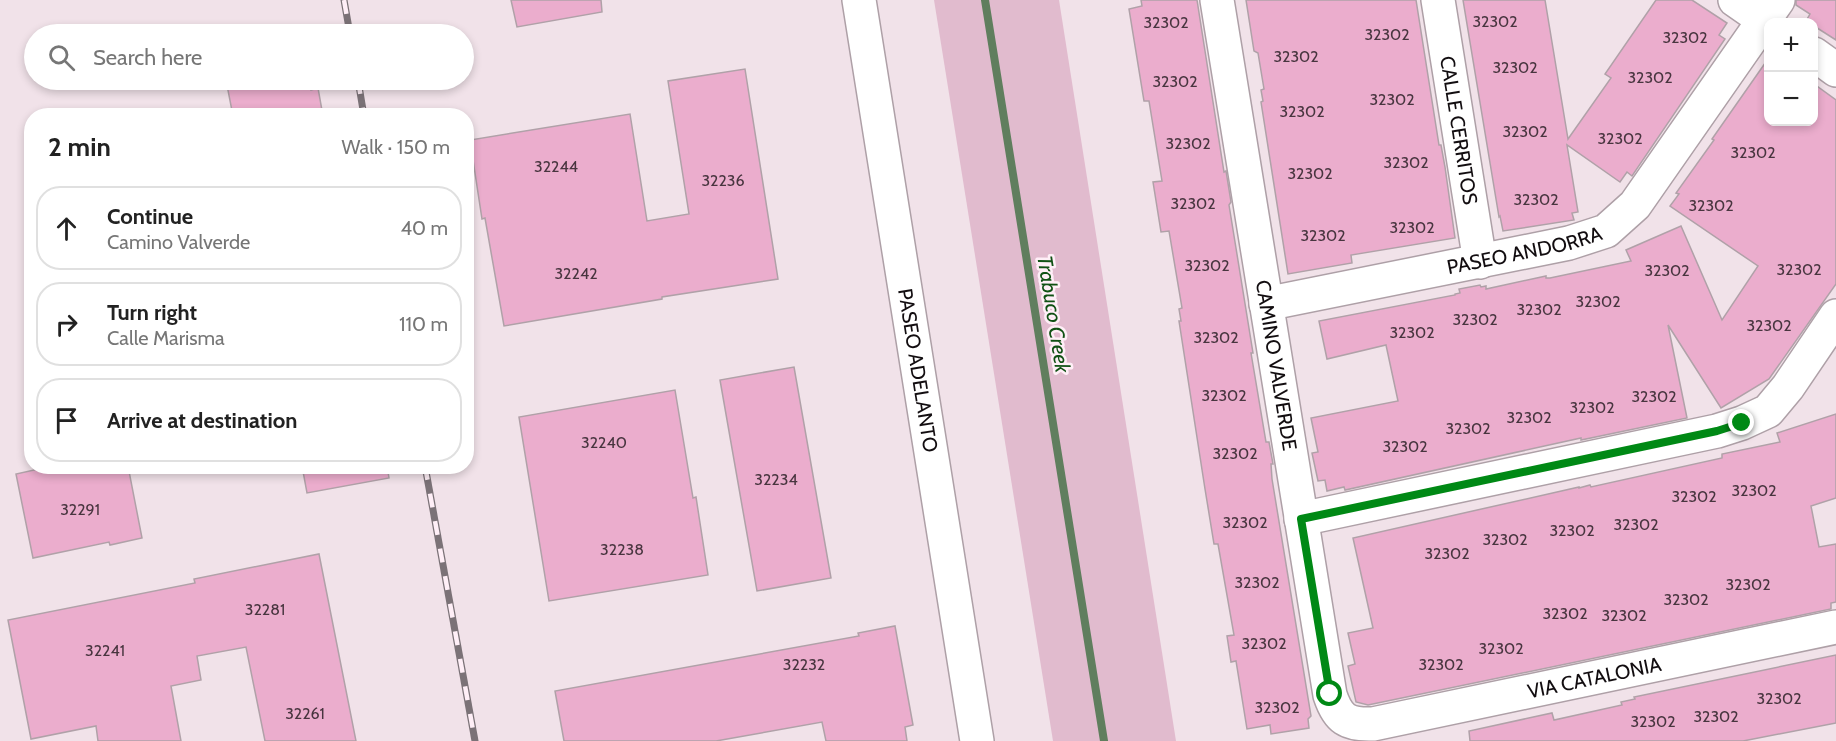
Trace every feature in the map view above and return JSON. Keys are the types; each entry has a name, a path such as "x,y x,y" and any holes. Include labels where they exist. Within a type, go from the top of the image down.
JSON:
{"street":[{"name":"PASEO ADELANTO","path":"859,0 976,741"},
{"name":"CAMINO VALVERDE","path":"1217,0 1330,694 1334,709 1341,718 1352,723"},
{"name":"CALLE CERRITOS","path":"1438,0 1480,262"},
{"path":"1735,0 1770,15"},
{"name":"PASEO ANDORRA","path":"1266,304 1569,243 1606,231 1635,205 1770,15"},
{"path":"1818,57 1836,70"},
{"path":"1301,519 1717,431 1742,423 1768,411 1788,387 1836,316"},
{"name":"VIA CATALONIA","path":"1352,723 1373,724 1836,627"}],"shaded area":[{"path":"934,0 1059,0 1176,741 1053,741"}],"building":[{"path":"511,0 601,0 602,12 517,27"},
{"path":"1141,0 1197,0 1224,172 1226,171 1231,202 1229,205 1253,353 1251,353 1266,442 1269,442 1273,464 1271,464 1272,479 1311,716 1308,719 1309,728 1271,734 1270,725 1247,729 1236,661 1231,662 1227,636 1234,635 1218,544 1214,544 1205,489 1179,321 1181,321 1179,309 1182,308 1169,231 1161,232 1153,182 1162,181 1149,101 1144,101 1129,9 1142,6"},
{"path":"1246,0 1416,0 1455,238 1351,255 1352,263 1288,274 1261,102 1263,101 1261,90 1264,89 1258,53 1254,51"},
{"path":"1463,0 1545,0 1568,139 1611,78 1605,74 1656,0 1692,0 1727,23 1719,35 1725,39 1632,176 1627,172 1620,182 1567,145 1578,212 1572,213 1574,220 1503,231"},
{"path":"1796,0 1836,0 1836,40 1818,29 1818,18 1808,18 1810,14 1796,5"},
{"path":"1764,65 1764,126 1818,126 1818,87 1836,100 1836,284 1769,379 1721,408 1668,325 1687,418 1581,440 1581,438 1345,490 1344,487 1327,491 1325,480 1318,481 1312,453 1318,452 1311,418 1398,401 1386,345 1327,359 1319,321 1455,295 1460,293 1459,289 1480,285 1481,287 1486,286 1486,289 1631,261 1626,250 1681,226 1722,320 1758,266 1670,206 1679,194 1676,193 1714,140 1712,139"},
{"path":"745,69 778,279 662,297 662,299 504,326 485,218 482,219 474,166 474,139 630,114 647,221 689,214 668,81"},
{"path":"228,90 318,90 322,108 231,108"},
{"path":"794,367 831,578 757,591 720,380"},
{"path":"675,390 693,498 696,497 708,575 549,601 519,417"},
{"path":"1836,414 1836,498 1811,506 1819,547 1836,544 1836,602 1831,603 1831,609 1368,705 1356,702 1348,666 1355,664 1348,633 1373,628 1353,538 1579,487 1590,485 1591,487 1722,458 1722,454 1780,442 1777,433"},
{"path":"16,474 130,474 142,538 110,545 109,542 33,558"},
{"path":"303,474 388,474 389,478 307,493"},
{"path":"319,554 356,741 265,741 246,647 197,656 201,680 171,686 181,741 98,741 96,726 31,739 8,620 195,583 194,579"},
{"path":"895,626 913,725 905,727 907,741 826,741 822,722 716,741 564,741 555,691 859,636 858,633"},
{"path":"1836,655 1836,723 1743,741 1470,741 1469,731 1552,713 1554,720 1622,705 1621,702 1635,699 1634,697"}],"waterway":[{"name":"Trabuco Creek","path":"985,0 1104,741"}],"railway":[{"path":"344,0 348,24"},
{"path":"360,90 363,108"},
{"path":"426,474 475,741"}],"route":[{"path":"1330,694 1301,519 1717,431 1742,423"}]}
